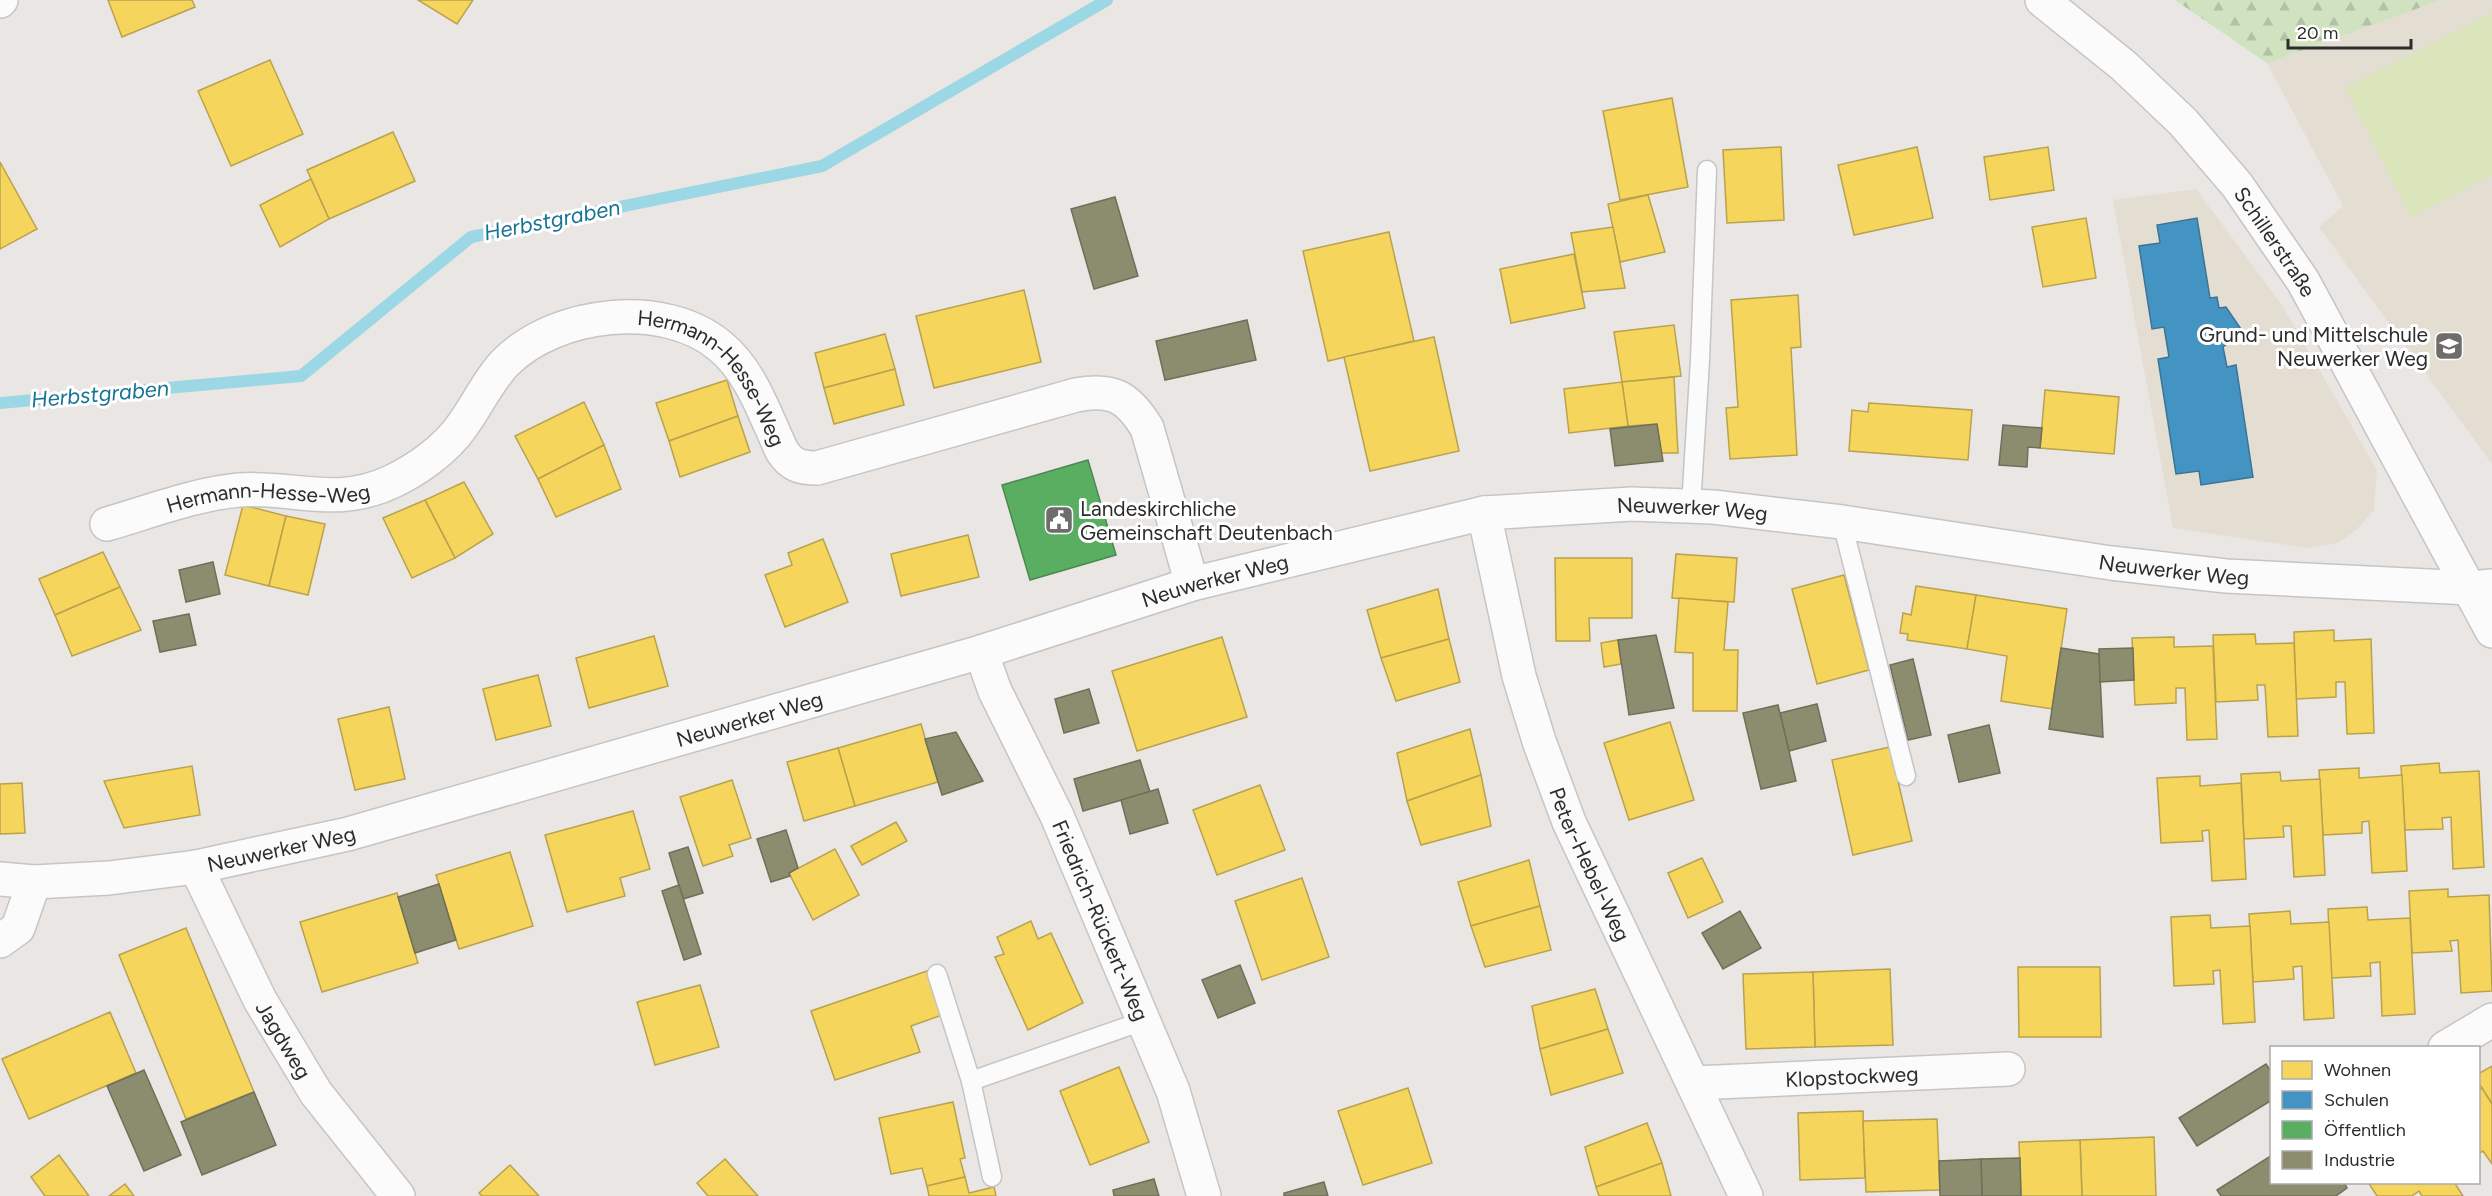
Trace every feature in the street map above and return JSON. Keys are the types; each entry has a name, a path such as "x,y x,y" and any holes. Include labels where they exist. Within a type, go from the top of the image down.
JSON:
{"street":[{"name":"Schillerstraße","path":"2042,0 2124,66 2182,122 2237,185 2303,281 2481,587 2492,631"},
{"name":"Hermann-Hesse-Weg","path":"107,524 189,501 239,490 325,496 360,493 392,482 437,453 461,428 504,363 525,345 547,334 582,323 620,319 658,319 694,328 721,346 748,378 788,461 801,468 817,468 1076,394 1097,391 1125,400 1135,408 1147,428 1192,584"},
{"name":"Neuwerker Weg","path":"0,879 34,882 109,878 196,867 348,834 981,652 1192,584 1484,513 1632,504 1691,506 1842,522 2111,563 2226,576 2481,587"},
{"name":"Peter-Hebel-Weg","path":"1484,513 1519,676 1539,741 1569,822 1746,1196"},
{"name":"Friedrich-Rückert-Weg","path":"981,652 995,692 1057,816 1173,1091 1204,1196"},
{"name":"Jagdweg","path":"196,867 260,1000 316,1093 394,1195"},
{"path":"0,941 18,928 34,882"},
{"path":"2447,1046 2492,1020"},
{"name":"Klopstockweg","path":"1694,1083 2008,1069"}],"lane":[{"path":"1691,506 1700,360 1707,170"},
{"path":"1842,522 1906,776"},
{"path":"937,974 971,1081 992,1177"},
{"path":"971,1081 1143,1021"}],"shaded area":[{"name":"Grund- und Mittelschule Neuwerker Weg","path":"2441,0 2492,0 2492,464 2319,227 2343,206 2267,63"},
{"path":"2196,189 2282,305 2377,470 2374,510 2357,529 2338,543 2308,548 2173,528 2113,200"}],"green space":[{"path":"2175,0 2441,0 2267,63"},
{"path":"2492,13 2492,175 2411,217 2345,88"}],"building: Wohnen":[{"path":"108,0 192,0 195,7 122,37"},
{"path":"418,0 473,0 457,24"},
{"path":"270,60 303,134 231,166 198,91"},
{"path":"1672,98 1688,187 1620,200 1603,111"},
{"path":"393,132 415,181 329,219 307,170"},
{"path":"1781,147 1784,220 1727,223 1723,150"},
{"path":"1917,147 1933,218 1854,235 1838,165"},
{"path":"2048,147 2054,190 1990,200 1984,157"},
{"path":"0,162 37,229 0,249"},
{"path":"311,179 329,219 280,247 260,205"},
{"path":"1648,195 1665,252 1620,262 1608,204"},
{"path":"2086,218 2096,278 2043,287 2032,227"},
{"path":"1613,227 1625,288 1582,292 1571,233"},
{"path":"1389,232 1414,341 1328,361 1303,251"},
{"path":"1574,254 1585,308 1511,323 1500,269"},
{"path":"1024,290 1041,362 934,388 916,316"},
{"path":"1798,295 1801,347 1791,348 1797,455 1730,459 1726,408 1738,407 1731,300"},
{"path":"1674,325 1681,376 1622,382 1614,332"},
{"path":"885,334 895,369 824,388 815,353"},
{"path":"1434,337 1459,451 1370,471 1344,357"},
{"path":"895,369 904,405 834,424 824,388"},
{"path":"1674,377 1678,453 1661,453 1657,424 1628,426 1622,382"},
{"path":"727,380 738,416 669,441 656,403"},
{"path":"1622,382 1628,426 1569,433 1564,389"},
{"path":"2045,390 2119,397 2114,454 2040,448"},
{"path":"584,402 604,445 538,479 515,436"},
{"path":"1869,403 1972,410 1968,460 1849,451 1852,410 1868,412"},
{"path":"738,416 750,452 680,477 669,441"},
{"path":"604,445 621,489 556,517 538,479"},
{"path":"464,482 493,534 455,558 425,500"},
{"path":"425,500 455,558 412,578 383,518"},
{"path":"243,505 286,516 269,586 225,575"},
{"path":"286,516 325,524 308,595 269,586"},
{"path":"968,535 979,577 901,596 891,554"},
{"path":"823,539 848,602 785,627 765,575 792,565 788,553"},
{"path":"103,552 120,587 55,615 39,579"},
{"path":"1676,554 1737,558 1734,602 1672,598"},
{"path":"1555,558 1632,558 1632,618 1589,618 1590,641 1556,641"},
{"path":"1844,575 1869,670 1817,684 1792,589"},
{"path":"1916,586 1976,595 1967,649 1907,640 1908,634 1900,633 1903,613 1911,615"},
{"path":"120,587 141,630 72,656 55,615"},
{"path":"1438,589 1449,639 1381,658 1367,610"},
{"path":"1976,595 2067,609 2052,709 2001,701 2007,656 1967,649"},
{"path":"1679,598 1728,602 1724,650 1738,650 1737,711 1693,711 1693,653 1675,652"},
{"path":"2334,630 2334,641 2371,639 2374,733 2347,734 2345,682 2336,682 2336,697 2296,699 2294,632"},
{"path":"2255,634 2256,644 2294,643 2298,736 2268,737 2265,685 2257,685 2258,700 2216,702 2213,635"},
{"path":"654,636 668,686 589,708 576,658"},
{"path":"1222,637 1247,717 1137,751 1112,671"},
{"path":"2174,637 2174,647 2213,646 2217,739 2187,740 2185,688 2176,688 2176,703 2135,705 2132,638"},
{"path":"1449,639 1460,682 1396,701 1381,658"},
{"path":"1618,640 1621,664 1604,667 1601,643"},
{"path":"538,675 551,726 496,740 483,689"},
{"path":"389,707 405,779 355,790 338,719"},
{"path":"1670,722 1694,800 1629,820 1604,743"},
{"path":"921,724 938,782 855,806 838,748"},
{"path":"1470,729 1481,775 1407,801 1397,753"},
{"path":"1890,747 1912,841 1853,855 1832,760"},
{"path":"838,748 855,806 804,821 787,762"},
{"path":"2439,763 2440,773 2479,771 2484,867 2453,869 2451,817 2442,818 2443,829 2405,830 2401,766"},
{"path":"192,766 200,815 124,828 104,781"},
{"path":"2359,768 2359,778 2402,775 2407,871 2372,873 2369,821 2362,822 2362,833 2323,835 2319,770"},
{"path":"2280,772 2281,781 2320,779 2325,875 2294,877 2291,826 2283,826 2284,837 2244,839 2241,774"},
{"path":"1481,775 1491,826 1421,845 1407,801"},
{"path":"2200,776 2200,786 2241,783 2246,879 2212,881 2209,830 2202,831 2203,841 2161,843 2157,778"},
{"path":"732,780 751,838 729,845 733,856 703,866 680,797"},
{"path":"22,783 25,833 0,834 0,784"},
{"path":"1260,785 1285,850 1217,875 1193,810"},
{"path":"633,811 650,869 620,878 625,896 567,912 545,835"},
{"path":"896,822 907,841 862,865 851,846"},
{"path":"835,849 859,895 813,920 789,873"},
{"path":"510,852 533,926 459,949 436,875"},
{"path":"1702,858 1723,902 1688,918 1668,873"},
{"path":"1529,860 1540,906 1471,926 1458,882"},
{"path":"1302,878 1329,957 1262,980 1235,901"},
{"path":"2448,889 2448,897 2489,895 2492,991 2461,993 2458,940 2450,941 2452,951 2412,953 2409,891"},
{"path":"397,893 418,963 322,992 300,922"},
{"path":"1540,906 1551,950 1485,967 1471,926"},
{"path":"2367,907 2368,920 2410,918 2415,1014 2382,1016 2380,962 2370,963 2371,976 2331,978 2328,909"},
{"path":"2290,911 2291,924 2329,922 2334,1018 2304,1020 2302,966 2293,967 2294,979 2253,982 2249,914"},
{"path":"2210,915 2211,928 2250,926 2255,1022 2223,1024 2220,970 2213,971 2214,984 2174,986 2171,917"},
{"path":"1031,921 1038,939 1051,933 1083,1003 1028,1030 995,957 1004,954 997,937"},
{"path":"186,928 254,1092 186,1119 119,955"},
{"path":"2018,967 2100,967 2101,1037 2019,1037"},
{"path":"1890,969 1893,1045 1815,1047 1813,972"},
{"path":"927,971 942,1015 911,1026 920,1052 835,1080 811,1011"},
{"path":"1813,972 1815,1047 1746,1049 1743,974"},
{"path":"700,985 719,1047 655,1065 637,1002"},
{"path":"1595,989 1608,1029 1540,1049 1532,1006"},
{"path":"110,1012 136,1073 29,1119 2,1059"},
{"path":"1608,1029 1623,1073 1551,1095 1540,1049"},
{"path":"2492,1066 2492,1104 2480,1085 2480,1073"},
{"path":"1119,1067 1149,1142 1090,1165 1060,1091"},
{"path":"1408,1088 1432,1163 1363,1185 1338,1111"},
{"path":"2482,1088 2492,1104 2492,1164 2483,1151 2480,1153 2480,1090"},
{"path":"953,1102 965,1158 960,1159 965,1177 927,1186 922,1168 891,1174 879,1118"},
{"path":"1863,1111 1865,1178 1800,1180 1798,1113"},
{"path":"1937,1119 1940,1190 1866,1192 1863,1121"},
{"path":"1647,1123 1662,1163 1596,1187 1585,1147"},
{"path":"2154,1137 2156,1196 2082,1196 2080,1140"},
{"path":"2080,1140 2082,1196 2021,1196 2019,1142"},
{"path":"59,1155 89,1196 45,1196 31,1177"},
{"path":"725,1159 758,1196 708,1196 697,1183"},
{"path":"1662,1163 1671,1196 1599,1196 1596,1187"},
{"path":"510,1165 539,1196 482,1196 479,1193"},
{"path":"965,1177 969,1193 994,1187 996,1196 929,1196 927,1186"},
{"path":"125,1184 134,1196 109,1196"},
{"path":"2369,1184 2455,1184 2463,1196 2422,1196 2419,1191 2412,1196 2377,1196"}],"building: Schulen":[{"path":"2197,218 2210,298 2217,297 2219,308 2226,307 2243,332 2223,347 2227,367 2236,365 2253,477 2201,485 2199,471 2176,474 2158,359 2169,357 2164,327 2152,329 2139,246 2160,243 2157,225"}],"building: Öffentlich":[{"name":"Landeskirchliche Gemeinschaft Deutenbach","path":"1088,460 1116,555 1030,580 1002,485"}],"building: Industrie":[{"path":"1115,197 1138,276 1094,289 1071,209"},
{"path":"1247,320 1256,360 1165,380 1156,341"},
{"path":"1657,424 1663,461 1615,466 1610,429"},
{"path":"2003,425 2042,428 2040,448 2028,447 2027,467 1999,465"},
{"path":"213,562 220,594 186,602 179,570"},
{"path":"189,614 196,645 160,652 153,621"},
{"path":"1656,635 1674,708 1629,715 1618,640"},
{"path":"2061,648 2099,654 2103,737 2049,729"},
{"path":"2133,648 2134,680 2100,682 2099,649"},
{"path":"1913,659 1931,735 1908,740 1890,665"},
{"path":"1089,689 1099,723 1064,733 1055,699"},
{"path":"1817,704 1826,741 1789,751 1780,713"},
{"path":"1778,705 1796,781 1761,789 1743,713"},
{"path":"1989,725 2000,773 1959,782 1948,735"},
{"path":"956,732 983,781 942,795 925,739"},
{"path":"1140,760 1150,792 1083,811 1074,779"},
{"path":"1158,789 1168,823 1130,834 1121,800"},
{"path":"786,830 798,868 789,873 790,876 771,882 757,839"},
{"path":"688,847 703,893 683,899 669,853"},
{"path":"439,884 456,940 415,953 398,897"},
{"path":"679,885 701,954 684,960 662,891"},
{"path":"1740,911 1761,948 1723,969 1702,933"},
{"path":"1240,965 1255,1003 1218,1018 1202,980"},
{"path":"2266,1064 2270,1070 2270,1101 2197,1146 2179,1118"},
{"path":"144,1070 181,1155 144,1171 107,1086"},
{"path":"254,1092 276,1145 202,1175 181,1122"},
{"path":"2270,1156 2270,1184 2345,1184 2347,1188 2336,1196 2221,1196 2217,1190"},
{"path":"2020,1158 2021,1196 1982,1196 1981,1159"},
{"path":"1981,1159 1982,1196 1940,1196 1939,1161"},
{"path":"1154,1179 1159,1196 1114,1196 1113,1190"},
{"path":"1324,1182 1328,1196 1284,1196 1284,1193"}],"waterway":[{"name":"Herbstgraben","path":"0,403 301,376 471,237 822,166 1107,0"}],"place":[{"name":"Grund- und Mittelschule Neuwerker Weg","path":"2449,346"},
{"name":"Landeskirchliche Gemeinschaft Deutenbach","path":"1059,520"}]}
